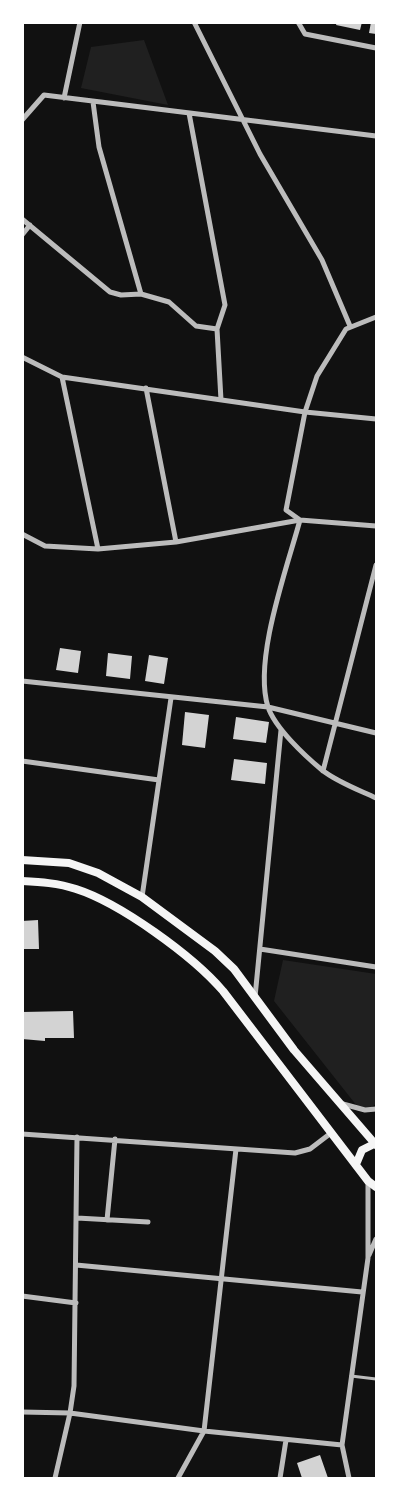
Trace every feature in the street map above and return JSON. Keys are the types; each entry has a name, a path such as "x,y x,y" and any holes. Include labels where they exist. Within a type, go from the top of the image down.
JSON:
{"main road":[{"path":"22,860 69,863 98,873 142,897 215,951 234,970 337,1102 376,1142 362,1150 356,1162"},
{"path":"22,881 50,883 76,889 99,899 129,915 199,966 223,991 331,1133 376,1187"}],"street":[{"path":"64,98 80,22"},
{"path":"194,22 245,120 260,154 322,260 350,326"},
{"path":"298,22 305,34 376,48"},
{"path":"22,120 44,95 376,136"},
{"path":"93,102 98,148 141,294"},
{"path":"190,113 224,304 217,329 221,400"},
{"path":"22,219 110,292 121,295 141,294 169,302 196,326 217,329"},
{"path":"22,235 30,225"},
{"path":"300,520 286,510 305,412 317,376 350,326 376,317"},
{"path":"22,357 62,377 305,412 376,419"},
{"path":"62,377 98,549"},
{"path":"146,388 176,542"},
{"path":"300,520 265,648 264,684 268,707 281,730 323,771 376,798"},
{"path":"22,534 45,546 98,549 176,542 300,520 376,526"},
{"path":"323,771 376,566"},
{"path":"22,681 268,707 376,733"},
{"path":"142,897 171,698"},
{"path":"255,998 281,730"},
{"path":"22,761 159,780"},
{"path":"260,949 376,967"},
{"path":"337,1102 352,1108 376,1109"},
{"path":"22,1134 115,1139 295,1154 310,1148 331,1133"},
{"path":"55,1478 70,1413 74,1386 77,1137"},
{"path":"107,1220 115,1139"},
{"path":"178,1478 204,1432 236,1149"},
{"path":"349,1478 342,1445 368,1258 372,1181"},
{"path":"77,1218 148,1222"},
{"path":"368,1258 376,1239"},
{"path":"76,1266 362,1292"},
{"path":"22,1296 76,1303"},
{"path":"22,1412 70,1413 204,1432 342,1445"},
{"path":"280,1478 286,1440"}],"lane":[{"path":"351,1376 376,1379"}],"shaded area":[{"path":"144,40 168,105 81,88 91,47"},
{"path":"283,960 376,974 376,1104 370,1108 357,1106 274,1001"}],"building":[{"path":"337,22 362,22 360,30 336,25"},
{"path":"371,22 376,22 376,34 369,33"},
{"path":"60,648 81,651 78,673 56,670"},
{"path":"108,653 132,656 130,679 106,676"},
{"path":"149,655 168,658 164,684 145,681"},
{"path":"185,712 209,715 205,748 182,745"},
{"path":"236,717 269,722 266,743 233,739"},
{"path":"234,759 267,763 265,784 231,780"},
{"path":"38,920 39,949 22,949 22,921"},
{"path":"73,1011 74,1038 45,1038 45,1041 22,1039 22,1012"},
{"path":"320,1455 328,1478 302,1478 297,1463"}]}
